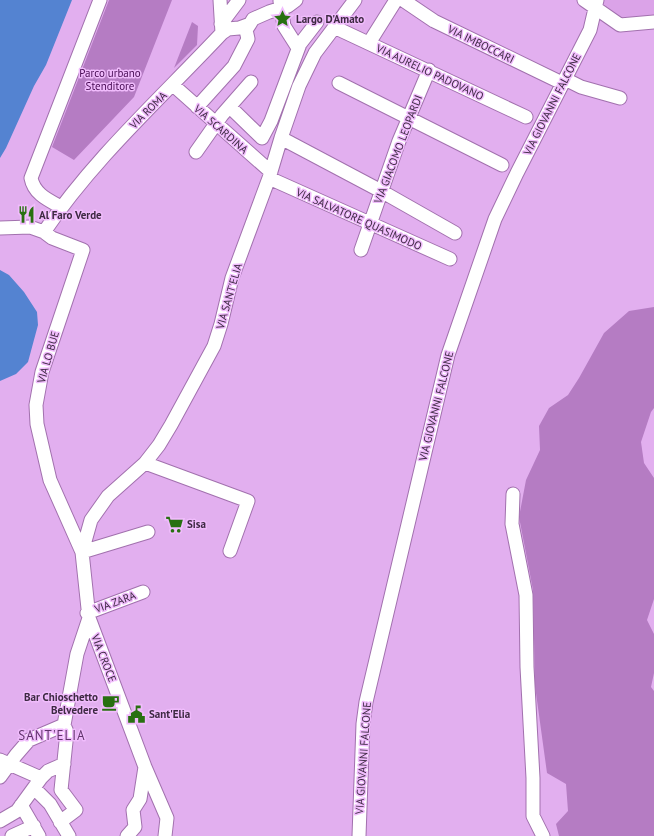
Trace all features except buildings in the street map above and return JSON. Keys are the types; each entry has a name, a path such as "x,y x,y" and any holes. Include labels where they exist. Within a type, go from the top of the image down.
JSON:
{"street":[{"path":"61,207 35,190 30,178 100,0"},
{"path":"220,0 222,29"},
{"path":"222,29 239,0"},
{"name":"VIA SANT'ELIA","path":"82,552 91,520 108,496 144,462 159,445 214,346 232,278 270,175 299,86 315,53 355,0"},
{"path":"369,43 396,0"},
{"name":"VIA IMBOCCARI","path":"403,0 434,21 563,81 620,98"},
{"path":"584,0 597,4 620,25 654,22"},
{"path":"288,3 282,22 298,48"},
{"name":"VIA ROMA","path":"44,232 61,207 93,167 173,85 222,29 239,28 250,24 253,19 288,3"},
{"name":"VIA GIOVANNI FALCONE","path":"358,836 363,724 366,702 448,355 495,219 563,81 590,30 597,4"},
{"path":"230,107 262,138 271,121 298,48 316,22"},
{"path":"197,107 234,66 248,39 246,30 250,24"},
{"name":"VIA AURELIO PADOVANO","path":"334,27 429,70 526,117"},
{"name":"VIA GIACOMO LEOPARDI","path":"361,250 381,191 429,70"},
{"path":"196,152 251,82"},
{"path":"339,83 502,165"},
{"name":"VIA SCARDINA","path":"173,85 270,175"},
{"path":"281,138 381,191 455,233"},
{"name":"VIA SALVATORE QUASIMODO","path":"270,175 370,223 450,259"},
{"path":"0,228 30,227 44,232"},
{"name":"VIA LO BUE","path":"44,232 52,238 84,250 42,372 36,405 36,424 50,480 82,552"},
{"path":"144,462 248,501 230,551"},
{"path":"513,494 512,524 526,595 527,667 533,778 533,816 543,836"},
{"path":"82,552 148,532"},
{"name":"VIA CROCE","path":"82,552 88,615 145,767 167,818 166,832"},
{"name":"VIA ZARA","path":"88,615 144,592"},
{"path":"60,822 76,810 61,790 67,732 64,725 77,654 88,615"},
{"path":"0,776 5,762 29,740 64,725"},
{"path":"5,762 37,783 69,836"},
{"path":"0,821 17,811 37,783 48,771 64,764"},
{"path":"126,836 135,827 133,810 140,799 145,767"},
{"path":"12,836 36,831 21,805"}],"shaded area":[{"path":"602,0 654,0 654,18 618,21 601,8"}],"green space":[{"name":"Parco urbano Stenditore","path":"109,0 172,0 134,97 74,160 52,147"},
{"path":"192,22 198,26 197,45 174,68"},
{"path":"654,307 654,408 651,412 641,442 644,463 654,478 654,599 647,620 654,634 654,673 651,687 654,691 654,836 559,836 556,824 568,811 566,784 547,773 535,686 533,590 519,517 526,480 540,450 539,426 549,408 568,395 604,333 629,311"}],"water":[{"path":"0,0 72,0 46,65 34,86 0,158"},
{"path":"0,270 9,275 24,292 37,312 38,325 28,362 16,374 0,381"}],"place":[{"name":"Largo D'Amato","path":"283,19"},
{"name":"Al Faro Verde","path":"26,215"},
{"name":"Sisa","path":"174,524"},
{"name":"Bar Chioschetto Belvedere","path":"111,703"},
{"name":"Sant'Elia","path":"136,714"}],"district":[{"name":"SANT'ELIA","path":"52,735"}]}
